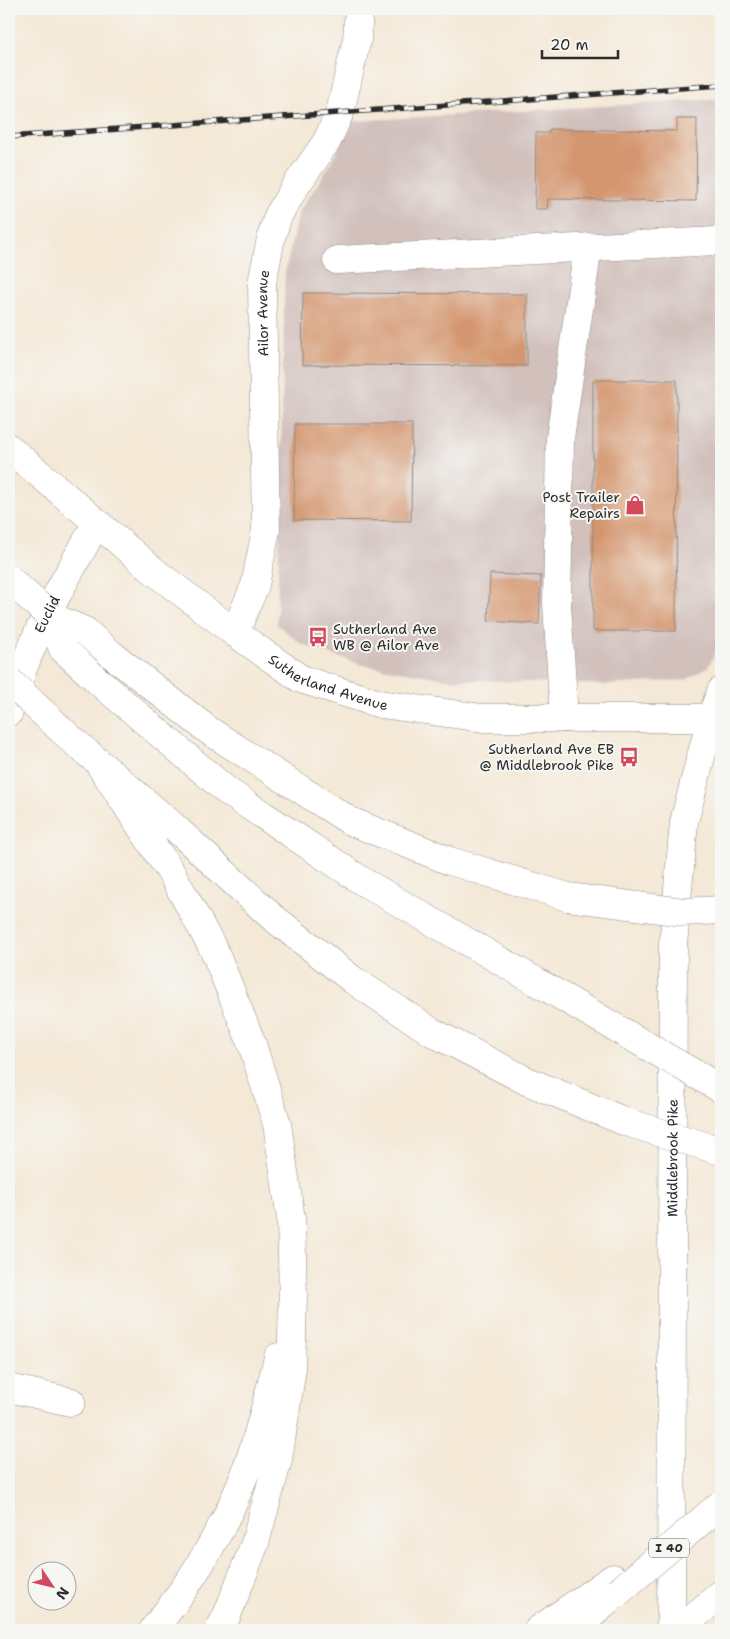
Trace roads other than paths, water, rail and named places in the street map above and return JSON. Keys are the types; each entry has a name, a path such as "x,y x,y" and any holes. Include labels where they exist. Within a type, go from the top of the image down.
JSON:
{"main road":[{"name":"Ailor Avenue","path":"236,633 255,585 266,530 262,283 271,238 278,216 295,187 327,141 340,112 357,39 359,9"},
{"path":"337,260 717,241 721,239"},
{"path":"564,718 557,604 560,438 588,247"},
{"name":"Sutherland Avenue","path":"9,448 155,572 301,679 380,704 483,718 716,718"},
{"name":"Euclid","path":"9,712 32,647 50,606 97,523"},
{"path":"9,579 50,616 85,631 111,654 208,730 350,820 450,861 568,897 683,912 721,910"},
{"path":"50,616 63,649 227,791 362,881 721,1089"},
{"path":"9,681 100,765 172,825 271,916 353,980 432,1032 527,1081 626,1122 721,1151"},
{"name":"Middlebrook Pike","path":"671,1630 673,945 684,822 716,718 721,691"},
{"path":"100,765 172,874 215,952 252,1044 277,1124 291,1219 294,1294 291,1375 278,1460 255,1543 227,1616 219,1630"},
{"path":"154,1630 174,1604 218,1531 245,1472 267,1402 294,1294"},
{"path":"9,1388 71,1402"},
{"path":"573,1630 615,1586 721,1503"},
{"path":"538,1630 615,1586"},
{"path":"678,1630 721,1594"}],"railway":[{"path":"9,137 721,85"}],"place":[{"name":"Post Trailer Repairs","path":"635,505"},
{"name":"Sutherland Ave WB @ Ailor Ave","path":"318,637"},
{"name":"Sutherland Ave EB @ Middlebrook Pike","path":"629,757"}]}
